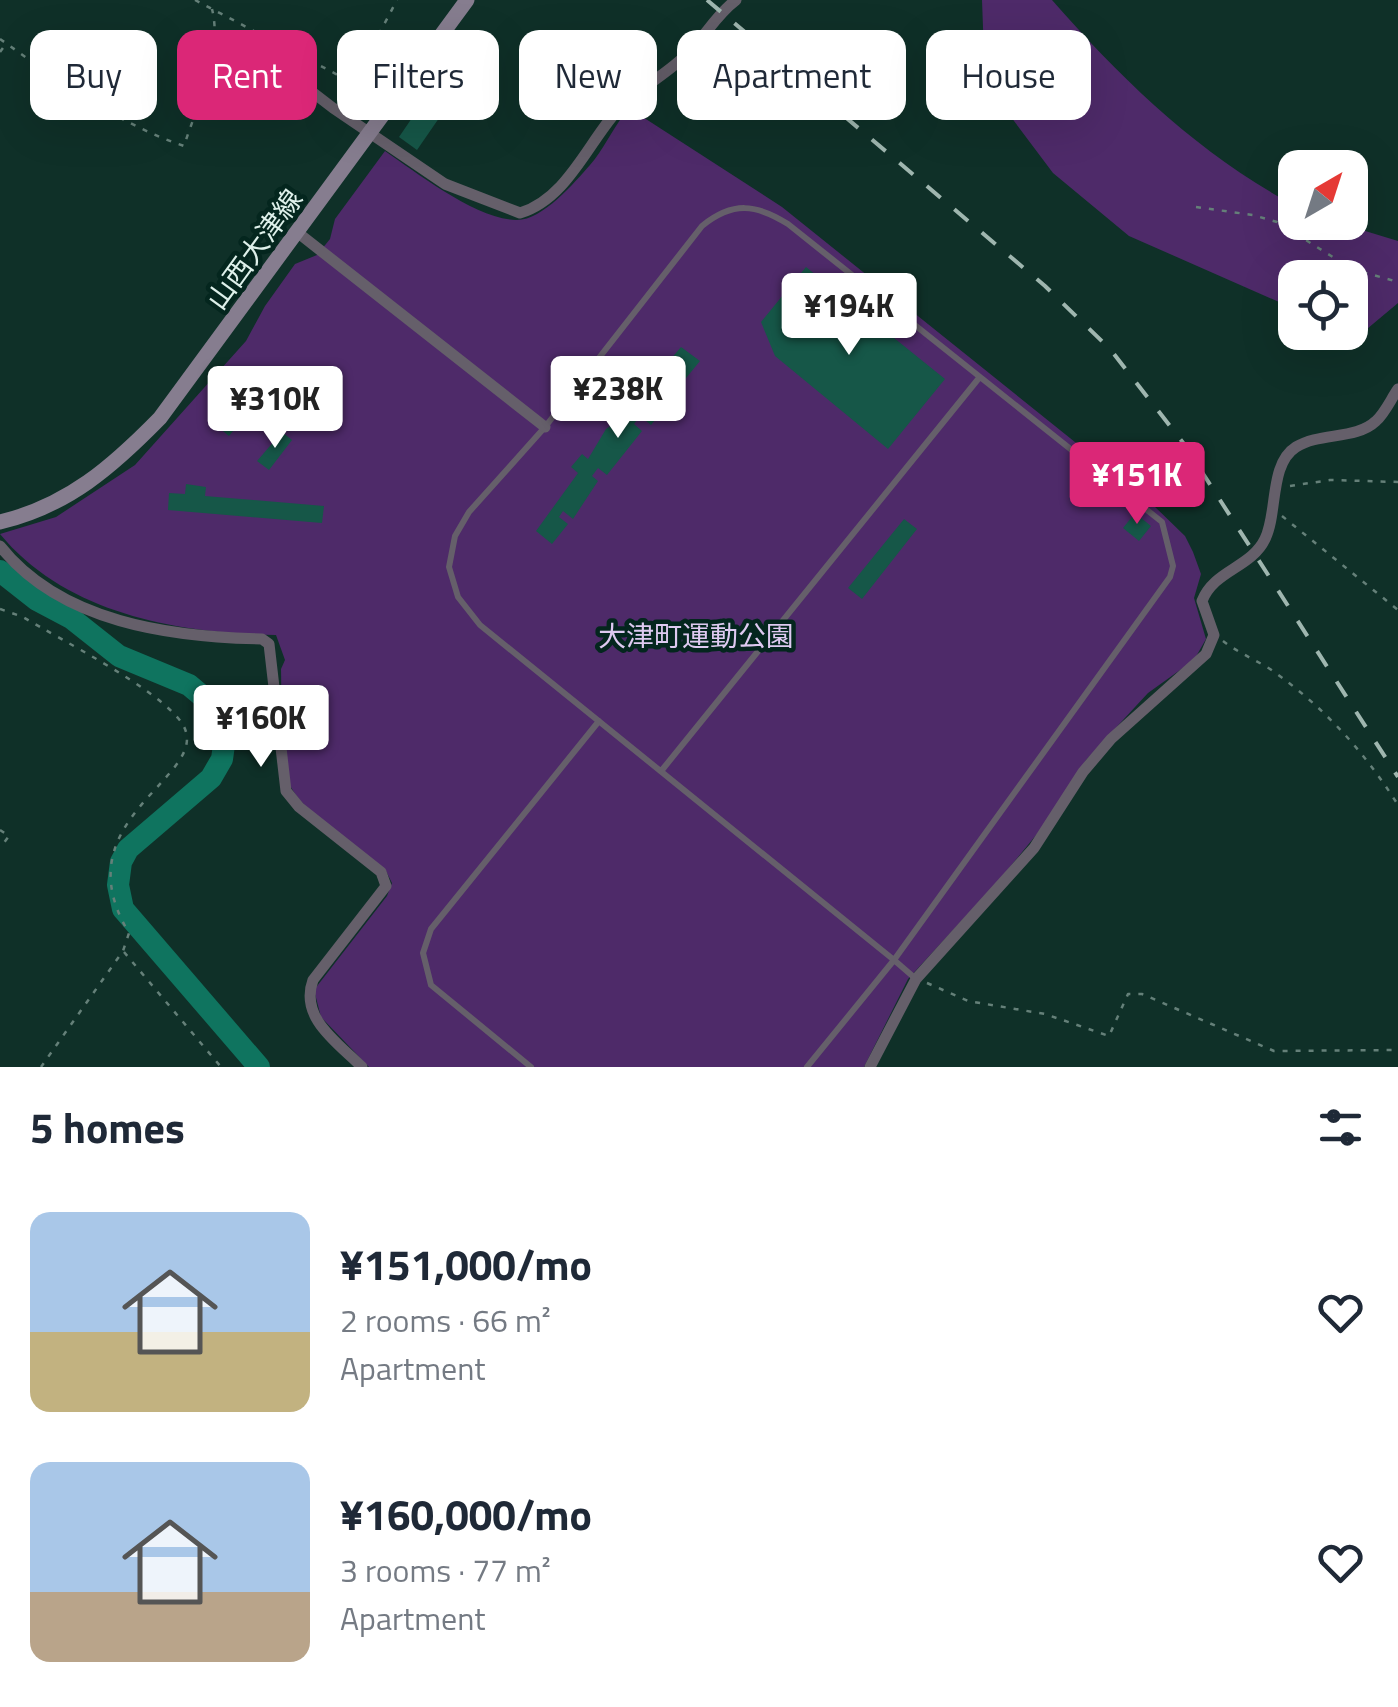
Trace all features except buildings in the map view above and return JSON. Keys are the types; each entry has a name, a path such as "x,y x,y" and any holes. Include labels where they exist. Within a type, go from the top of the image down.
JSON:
{"main road":[{"name":"山西大津線","path":"0,522 80,490 115,464 160,418 467,0"}],"street":[{"path":"317,94 460,192 502,209 527,211 563,182 638,90 690,51 720,12 736,0"},
{"path":"297,232 544,427"},
{"path":"870,1067 916,979 1034,848 1083,772 1111,739 1206,654 1214,635 1202,602 1206,589 1257,556 1271,526 1284,461 1294,448 1376,422 1398,389"},
{"path":"0,546 46,586 126,623 172,634 262,638 269,644 286,791 381,872 386,886 313,980 307,1003 325,1030 362,1067"}],"lane":[{"path":"807,1067 894,960 1170,577 1173,566 1162,522 788,224 764,209 739,206 718,213 702,226 544,427 469,512 456,536 449,567 458,596 480,625 662,770 894,960 916,979"},
{"path":"662,770 979,378"},
{"path":"531,1067 431,985 423,952 430,928 599,721"}],"path":[{"path":"195,0 253,30"},
{"path":"317,64 353,83 396,0"},
{"path":"0,40 147,134 184,146 208,73 212,8"},
{"path":"0,52 6,44"},
{"path":"1196,207 1277,222 1352,269 1398,282"},
{"path":"1276,488 1330,480 1398,482"},
{"path":"1274,509 1398,610"},
{"path":"0,609 23,617 151,696 180,720 185,742 181,762 126,821 114,842 109,863 110,890 129,933 124,951 41,1067"},
{"path":"1214,635 1268,668 1316,706 1369,758 1398,805"},
{"path":"0,830 8,836 0,848"},
{"path":"124,951 221,1067"},
{"path":"916,979 968,1002 1044,1014 1109,1036 1128,994 1142,994 1274,1051 1398,1050"}],"green space":[{"path":"982,0 1052,0 1080,30 983,30"},
{"path":"1091,42 1194,139 1278,196 1278,240 1368,240 1368,232 1398,241 1398,303 1368,328 1368,260 1278,260 1278,302 1129,236 1053,173 1013,120 1091,120"},
{"name":"大津町運動公園","path":"620,120 647,120 782,207 1151,503 1185,536 1201,574 1194,598 1206,639 1194,660 1148,693 1086,760 1055,812 908,979 864,1067 369,1067 321,1017 314,990 387,896 392,883 386,871 304,804 288,780 281,725 281,669 285,660 276,635 200,630 126,614 90,601 27,561 0,534 56,517 135,465 246,341 295,264 317,255 330,239 335,219 385,151 465,204 516,220 547,208 595,159"}],"waterway":[{"path":"0,571 37,600 71,618 119,656 189,685 214,706 225,738 222,759 211,778 128,849 121,862 118,885 123,909 259,1067"}],"railway":[{"path":"707,0 1045,286 1110,349 1184,444 1398,777"}]}
